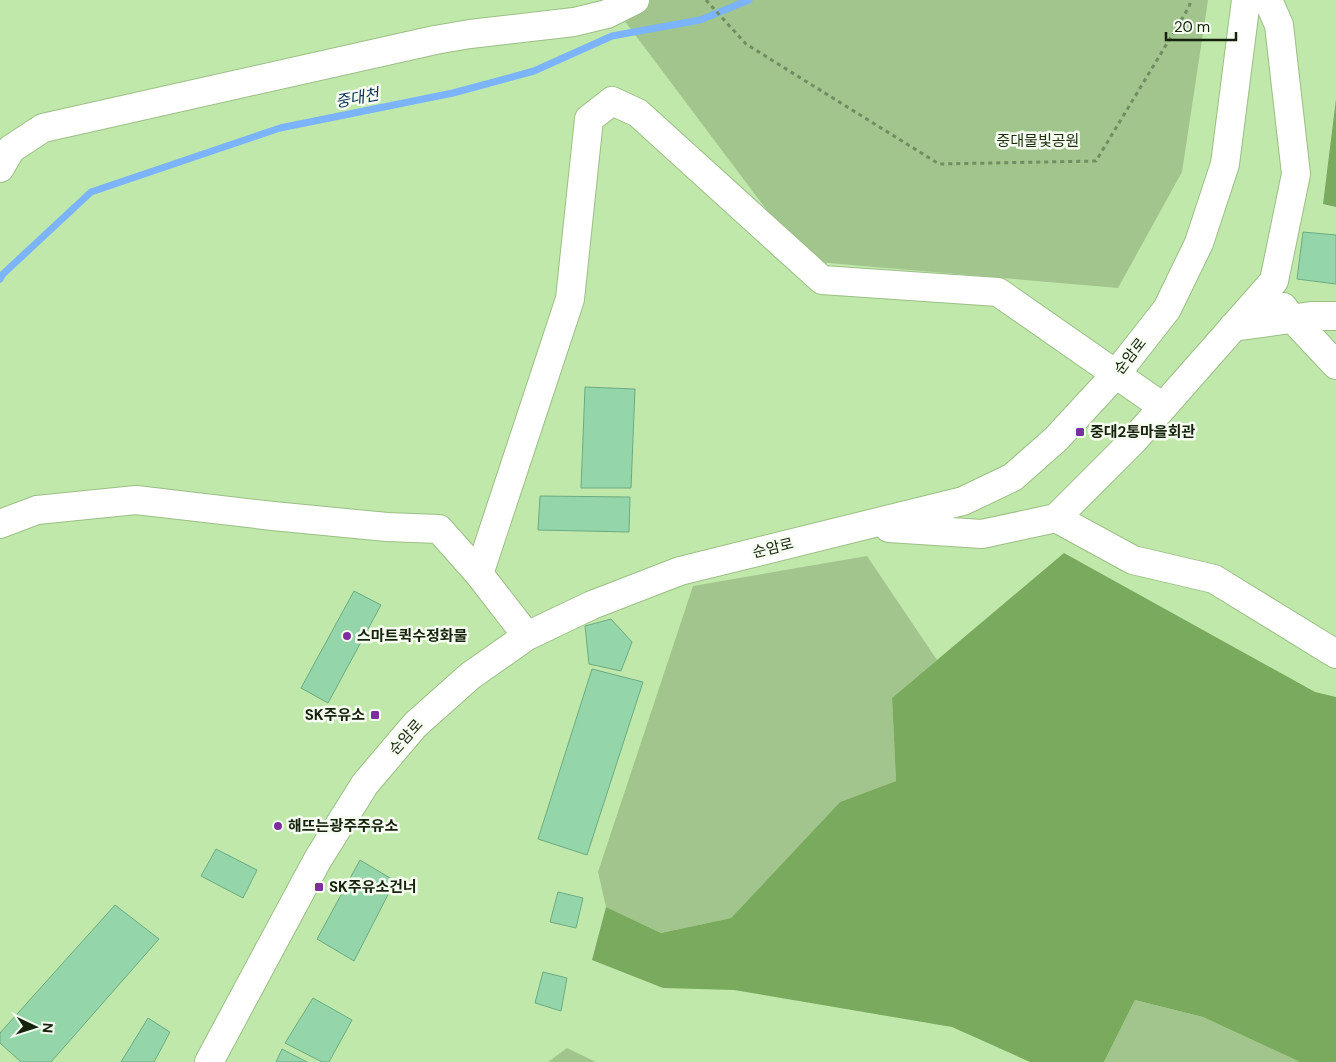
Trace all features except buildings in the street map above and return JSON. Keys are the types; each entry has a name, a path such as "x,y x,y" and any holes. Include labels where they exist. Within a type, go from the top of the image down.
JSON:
{"street":[{"path":"0,168 11,149 43,128 435,40 574,22 606,14 635,0"},
{"name":"순암로","path":"209,1062 318,859 365,784 415,725 470,676 527,636 592,605 680,571 963,501 1013,477 1056,439 1116,374 1167,309 1199,243 1225,164 1246,0"},
{"path":"860,526 982,534 1056,518 1134,441 1274,281 1296,174 1279,26 1268,0"},
{"path":"479,574 570,299 590,119 612,101 638,113 822,280 998,292 1163,407"},
{"path":"1269,287 1292,318 1336,365"},
{"path":"1233,327 1292,318 1336,316"},
{"path":"0,524 38,510 136,500 368,526 439,529 479,574 527,636"},
{"path":"1056,518 1132,560 1214,579 1336,654"}],"path":[{"path":"706,0 746,44 939,164 1096,161 1189,7 1190,0"}],"green space":[{"name":"중대물빛공원","path":"609,0 1208,0 1182,172 1118,288 805,261"},
{"path":"1336,99 1336,207 1323,204"},
{"path":"1064,553 1315,692 1336,697 1336,1062 1300,1062 1203,1017 1135,1000 1104,1062 1030,1062 952,1027 734,990 663,988 592,960 606,907 661,933 731,918 840,802 896,781 892,698"},
{"path":"867,556 937,660 892,698 896,781 840,802 731,918 661,933 606,907 598,872 693,586"},
{"path":"1135,1000 1203,1017 1300,1062 1104,1062"},
{"path":"567,1048 596,1062 548,1062"}],"waterway":[{"name":"중대천","path":"0,279 3,274 91,192 280,128 453,93 534,71 612,36 700,20 749,0"}],"place":[{"name":"중대2통마을회관","path":"1080,432"},
{"name":"스마트퀵수정화물","path":"347,636"},
{"name":"SK주유소","path":"375,715"},
{"name":"해뜨는광주주유소","path":"278,826"},
{"name":"SK주유소건너","path":"319,887"}]}
